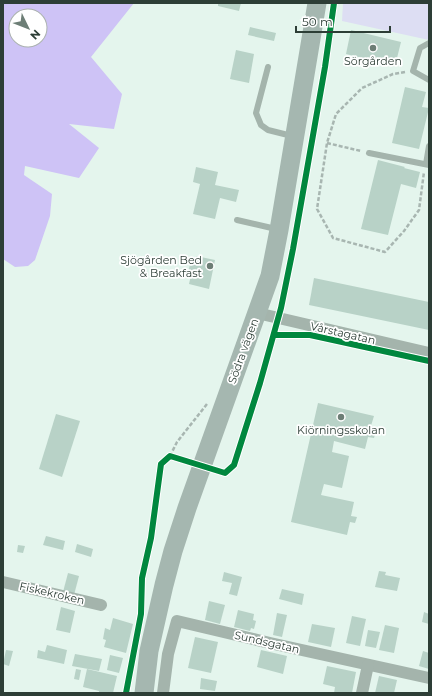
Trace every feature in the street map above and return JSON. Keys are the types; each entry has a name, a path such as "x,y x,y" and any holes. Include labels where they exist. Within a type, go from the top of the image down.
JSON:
{"highway":[{"name":"Södra vägen","path":"144,693 149,651 173,551 234,374 270,276 280,230 317,3"}],"street":[{"name":"Vårstagatan","path":"257,313 429,353"},
{"name":"Fiskekroken","path":"3,582 101,605"},
{"name":"Sundsgatan","path":"163,693 168,654 177,621 429,678"},
{"path":"362,693 368,665"}],"lane":[{"path":"429,43 420,48 413,71 429,80"},
{"path":"268,67 256,112 261,125 268,130 295,137"},
{"path":"369,152 427,165 429,146"},
{"path":"237,220 280,230"}],"path":[{"path":"413,71 393,74 362,88 336,114 326,143 317,209 333,238 385,252 404,231 419,210 427,165"},
{"path":"326,143 369,152"},
{"path":"178,458 168,458 177,442 208,403"}],"shaded area":[{"path":"3,3 134,3 91,57 122,94 114,129 69,124 99,148 79,178 25,166 24,175 52,194 50,216 35,260 28,266 15,267 3,259"},
{"path":"343,3 429,3 429,40 342,21"}],"building":[{"path":"218,3 241,3 239,11 218,6"},
{"path":"250,27 276,33 274,41 248,35"},
{"name":"Sörgården","path":"351,30 401,42 395,66 346,54"},
{"path":"236,50 254,54 249,83 230,79"},
{"path":"405,87 426,92 422,107 429,108 419,149 392,143"},
{"path":"378,160 420,172 416,188 401,184 388,235 361,229"},
{"path":"196,167 218,172 215,185 239,190 236,202 220,198 215,219 193,214 200,184 193,182"},
{"path":"196,256 215,260 209,289 189,284 191,275 188,274 190,264 194,265"},
{"path":"314,278 429,302 429,330 309,305"},
{"path":"318,403 374,416 370,429 376,431 374,438 368,437 365,449 334,441 332,452 349,456 342,488 324,484 321,495 354,502 351,516 357,517 355,523 350,522 347,535 291,522"},
{"path":"56,414 80,421 62,477 39,469"},
{"path":"46,536 65,541 63,550 43,545"},
{"path":"77,544 93,549 91,557 75,552"},
{"path":"18,545 25,546 23,553 17,552"},
{"path":"379,571 386,572 385,575 400,578 397,591 375,587"},
{"path":"224,572 242,577 237,596 229,594 232,583 222,581"},
{"path":"68,573 79,576 74,595 63,592"},
{"path":"282,589 304,594 302,605 279,599"},
{"path":"209,601 225,605 220,624 205,620"},
{"path":"61,607 75,611 70,633 56,630"},
{"path":"238,610 254,614 253,620 256,621 254,629 251,628 250,631 234,627"},
{"path":"424,612 429,614 429,624 422,622"},
{"path":"277,613 287,615 282,637 273,635"},
{"path":"352,616 366,619 360,646 346,643"},
{"path":"113,618 133,624 126,653 104,647 106,640 103,639 105,628 110,630"},
{"path":"312,624 335,628 331,647 308,642"},
{"path":"385,625 399,628 394,653 379,650"},
{"path":"368,630 380,632 376,648 365,646"},
{"path":"195,637 218,642 211,673 188,668"},
{"path":"47,645 67,650 64,664 37,658 38,650 45,652"},
{"path":"6,650 13,651 9,666 3,664"},
{"path":"261,650 287,656 283,674 257,667"},
{"path":"423,651 429,653 429,669 419,666"},
{"path":"75,654 102,659 99,671 72,666"},
{"path":"110,655 123,658 119,673 107,670"},
{"path":"327,666 356,672 352,693 334,693 335,687 323,684"},
{"path":"76,669 81,670 79,680 74,679"},
{"path":"87,669 117,676 113,693 99,693 99,691 83,687"},
{"path":"379,676 397,680 394,693 375,693"},
{"path":"201,678 217,681 215,691 200,689"}],"cycle path":[{"path":"126,693 141,614 142,578 151,538 161,464 170,456 225,473 234,465 260,383 281,308 293,249 325,67 334,3"},
{"path":"274,335 310,335 429,361"}],"place":[{"name":"Sörgården","path":"373,48"},
{"name":"Sjögården Bed & Breakfast","path":"210,266"},
{"name":"Kiörningsskolan","path":"341,417"}]}
